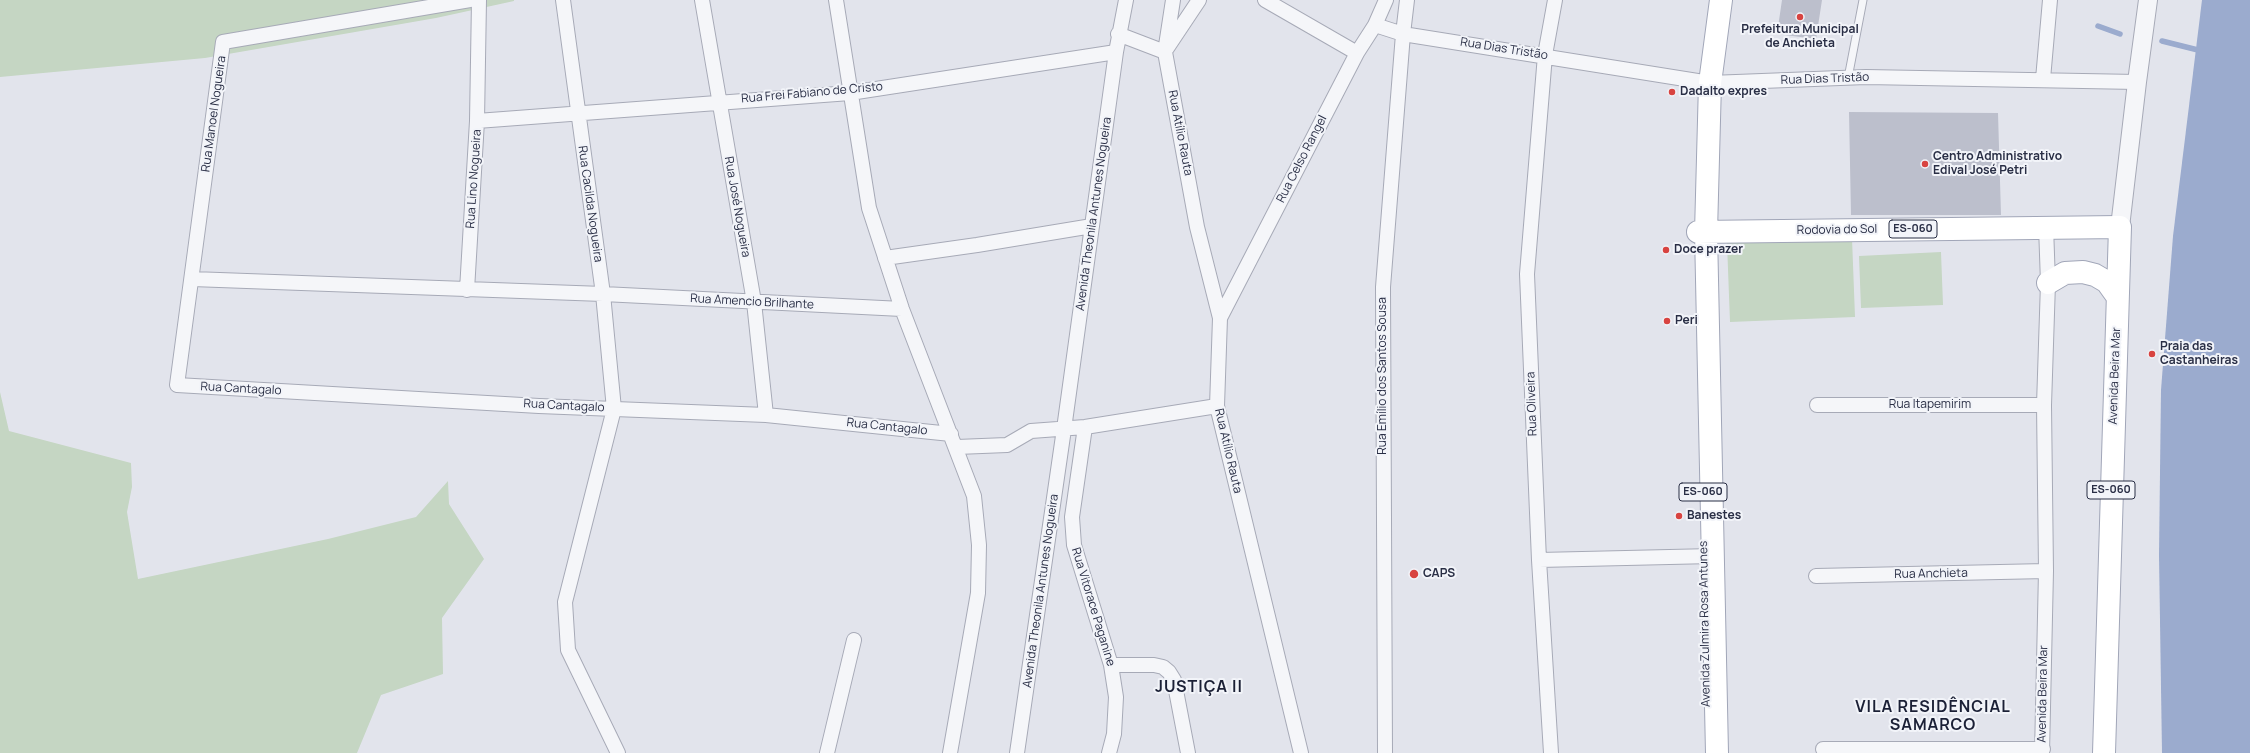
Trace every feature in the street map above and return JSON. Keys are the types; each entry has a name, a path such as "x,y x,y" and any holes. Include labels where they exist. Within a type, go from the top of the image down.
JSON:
{"main road":[{"name":"ES-060","path":"1702,232 1706,83 1713,0"},
{"name":"ES-060","path":"1706,83 1721,0"},
{"name":"Rodovia do Sol","path":"1702,232 2046,226 2120,227"},
{"name":"Avenida Beira Mar","path":"2104,753 2120,227"},
{"name":"Avenida Zulmira Rosa Antunes","path":"1702,232 1708,556 1708,753"},
{"path":"2048,283 2065,273 2083,272 2095,275 2107,282 2117,296"},
{"name":"Avenida Zulmira Rosa Antunes","path":"1708,556 1717,753"}],"street":[{"name":"Rua Manoel Nogueira","path":"177,385 224,42 470,0"},
{"path":"477,121 479,0"},
{"name":"Rua Cacilda Nogueira","path":"564,0 603,294 614,409 566,602 568,650 618,753"},
{"name":"Rua José Nogueira","path":"702,0 718,101 754,302 766,415"},
{"path":"836,0 869,208 902,309 957,447 974,496 979,545 978,593 950,753"},
{"name":"Avenida Theonila Antunes Nogueira","path":"1017,753 1064,429 1118,34 1126,0"},
{"name":"Rua Atílio Rauta","path":"1173,0 1165,52 1198,227 1220,318 1217,406 1301,753"},
{"path":"1118,34 1165,52 1199,0"},
{"path":"1265,0 1357,53"},
{"name":"Rua Celso Rangel","path":"1220,318 1357,53 1375,25 1386,0"},
{"name":"Rua Emílio dos Santos Sousa","path":"1385,753 1383,287 1407,0"},
{"name":"Rua Oliveira","path":"1551,753 1539,560 1527,274 1545,55 1555,0"},
{"path":"2043,79 2050,0"},
{"name":"Avenida Beira Mar","path":"2120,227 2136,82 2148,0"},
{"name":"Rua Dias Tristão","path":"1375,25 1403,34 1545,55 1706,83 1848,78 2043,79 2136,82"},
{"name":"Rua Frei Fabiano de Cristo","path":"578,112 718,101 850,93 1116,52"},
{"name":"Rua Lino Nogueira","path":"466,290 477,121 578,112"},
{"path":"885,258 977,245 1092,226"},
{"name":"Avenida Beira Mar","path":"2042,751 2046,571 2044,405 2048,283 2046,226"},
{"name":"Rua Amencio Brilhante","path":"192,279 603,294 902,309"},
{"name":"Rua Cantagalo","path":"177,385 614,409 766,415 951,434"},
{"name":"Rua Itapemirim","path":"1817,405 2044,405"},
{"path":"957,447 1007,445 1031,431 1085,427 1217,406"},
{"name":"Rua Vitorace Paganine","path":"1085,427 1072,516 1074,545 1111,665 1116,697 1114,734 1109,753"},
{"path":"1539,560 1708,556"},
{"name":"Rua Anchieta","path":"1816,576 2046,571"},
{"path":"827,753 854,640"},
{"path":"1111,665 1154,665 1163,667 1169,672 1174,680 1188,753"},
{"path":"1823,749 2042,751"}],"lane":[{"path":"1848,78 1863,0"}],"green space":[{"path":"0,0 514,1 436,18 205,58 0,77"},
{"path":"1852,238 1855,317 1730,322 1727,243"},
{"path":"1941,252 1943,305 1861,308 1859,256"},
{"path":"0,392 9,431 131,463 132,487 127,512 138,579 328,539 416,517 448,481 449,504 484,559 442,618 443,674 381,695 357,753 0,753"}],"water":[{"path":"2202,0 2250,0 2250,753 2162,753 2159,555 2161,390 2173,236"}],"building":[{"name":"Prefeitura Municipal de Anchieta","path":"1782,0 1822,0 1816,39 1777,34"},
{"name":"Centro Administrativo Edival José Petri","path":"1849,112 1998,113 2001,215 1851,215"}],"waterway":[{"path":"2098,26 2120,34"},
{"path":"2162,41 2198,50"}],"place":[{"name":"Prefeitura Municipal de Anchieta","path":"1800,17"},
{"name":"Dadalto expres","path":"1672,92"},
{"name":"Centro Administrativo Edival José Petri","path":"1925,164"},
{"name":"Doce prazer","path":"1666,250"},
{"name":"Peri","path":"1667,321"},
{"name":"Praia das Castanheiras","path":"2152,354"},
{"name":"Banestes","path":"1679,516"},
{"name":"CAPS","path":"1414,574"}],"district":[{"name":"JUSTIÇA II","path":"1199,688"},
{"name":"VILA RESIDÊNCIAL SAMARCO","path":"1933,717"}]}
